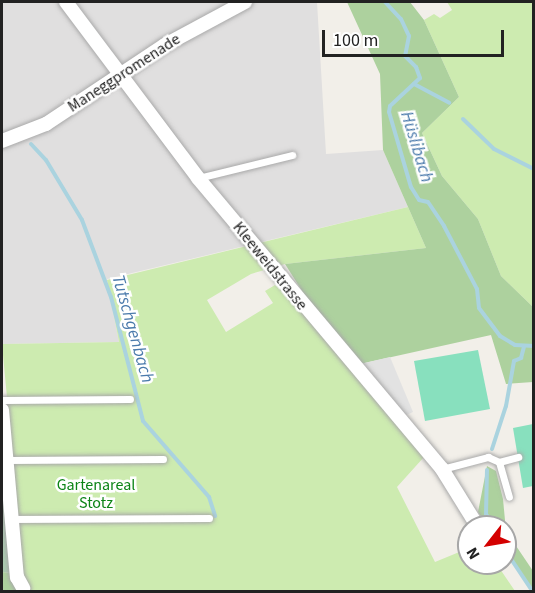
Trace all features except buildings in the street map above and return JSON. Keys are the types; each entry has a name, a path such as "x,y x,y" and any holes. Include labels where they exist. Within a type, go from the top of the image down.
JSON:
{"street":[{"name":"Kleeweidstrasse","path":"66,2 119,77 198,178 442,469 471,515"},
{"name":"Maneggpromenade","path":"2,141 46,123 165,45 245,2"},
{"path":"2,410 17,577 23,588"}],"lane":[{"path":"198,178 292,155"},
{"path":"2,400 130,399"},
{"path":"442,469 488,457 499,462 518,457"},
{"path":"6,460 163,459"},
{"path":"499,462 508,497"},
{"path":"12,519 209,518"}],"shaded area":[{"path":"2,2 317,2 326,154 383,150 408,207 107,279 119,342 2,344"},
{"path":"390,357 413,412 404,416 360,364"}],"green space":[{"path":"347,2 410,2 424,20 459,97 422,133 442,176 478,219 501,276 533,307 533,382 506,384 491,335 360,364 311,305 285,264 426,248 383,150 380,74"},
{"path":"447,2 533,2 533,307 501,276 478,219 442,176 422,133 459,97 424,20 434,14 440,18 452,10"},
{"name":"Gartenareal Stotz","path":"408,207 426,248 285,264 251,274 207,300 226,332 273,303 265,291 275,285 282,289 424,457 397,487 435,562 457,553 457,575 504,575 515,591 25,591 2,344 119,342 107,280"},
{"path":"478,350 490,409 425,421 414,361"},
{"path":"533,424 533,486 523,488 513,428"},
{"path":"2,447 13,573 2,572"},
{"path":"487,466 496,471 504,515 480,515 478,512"},
{"path":"517,547 533,571 533,591 517,569"},
{"path":"2,572 13,573 17,591 2,592"}],"waterway":[{"name":"Hüslibach","path":"385,2 401,19 409,36 405,56 416,67 420,78 390,106 389,112 411,187 419,200 428,202 444,226 477,289 479,308 500,336 515,345 534,346"},
{"path":"414,84 449,103"},
{"path":"463,119 494,149 534,169"},
{"name":"Tutschgenbach","path":"31,144 46,160 82,220 111,297 143,421 209,497 215,516"},
{"path":"492,449 506,406 514,361 521,358 524,347"},
{"path":"487,470 487,515"},
{"path":"517,568 533,592"}]}
